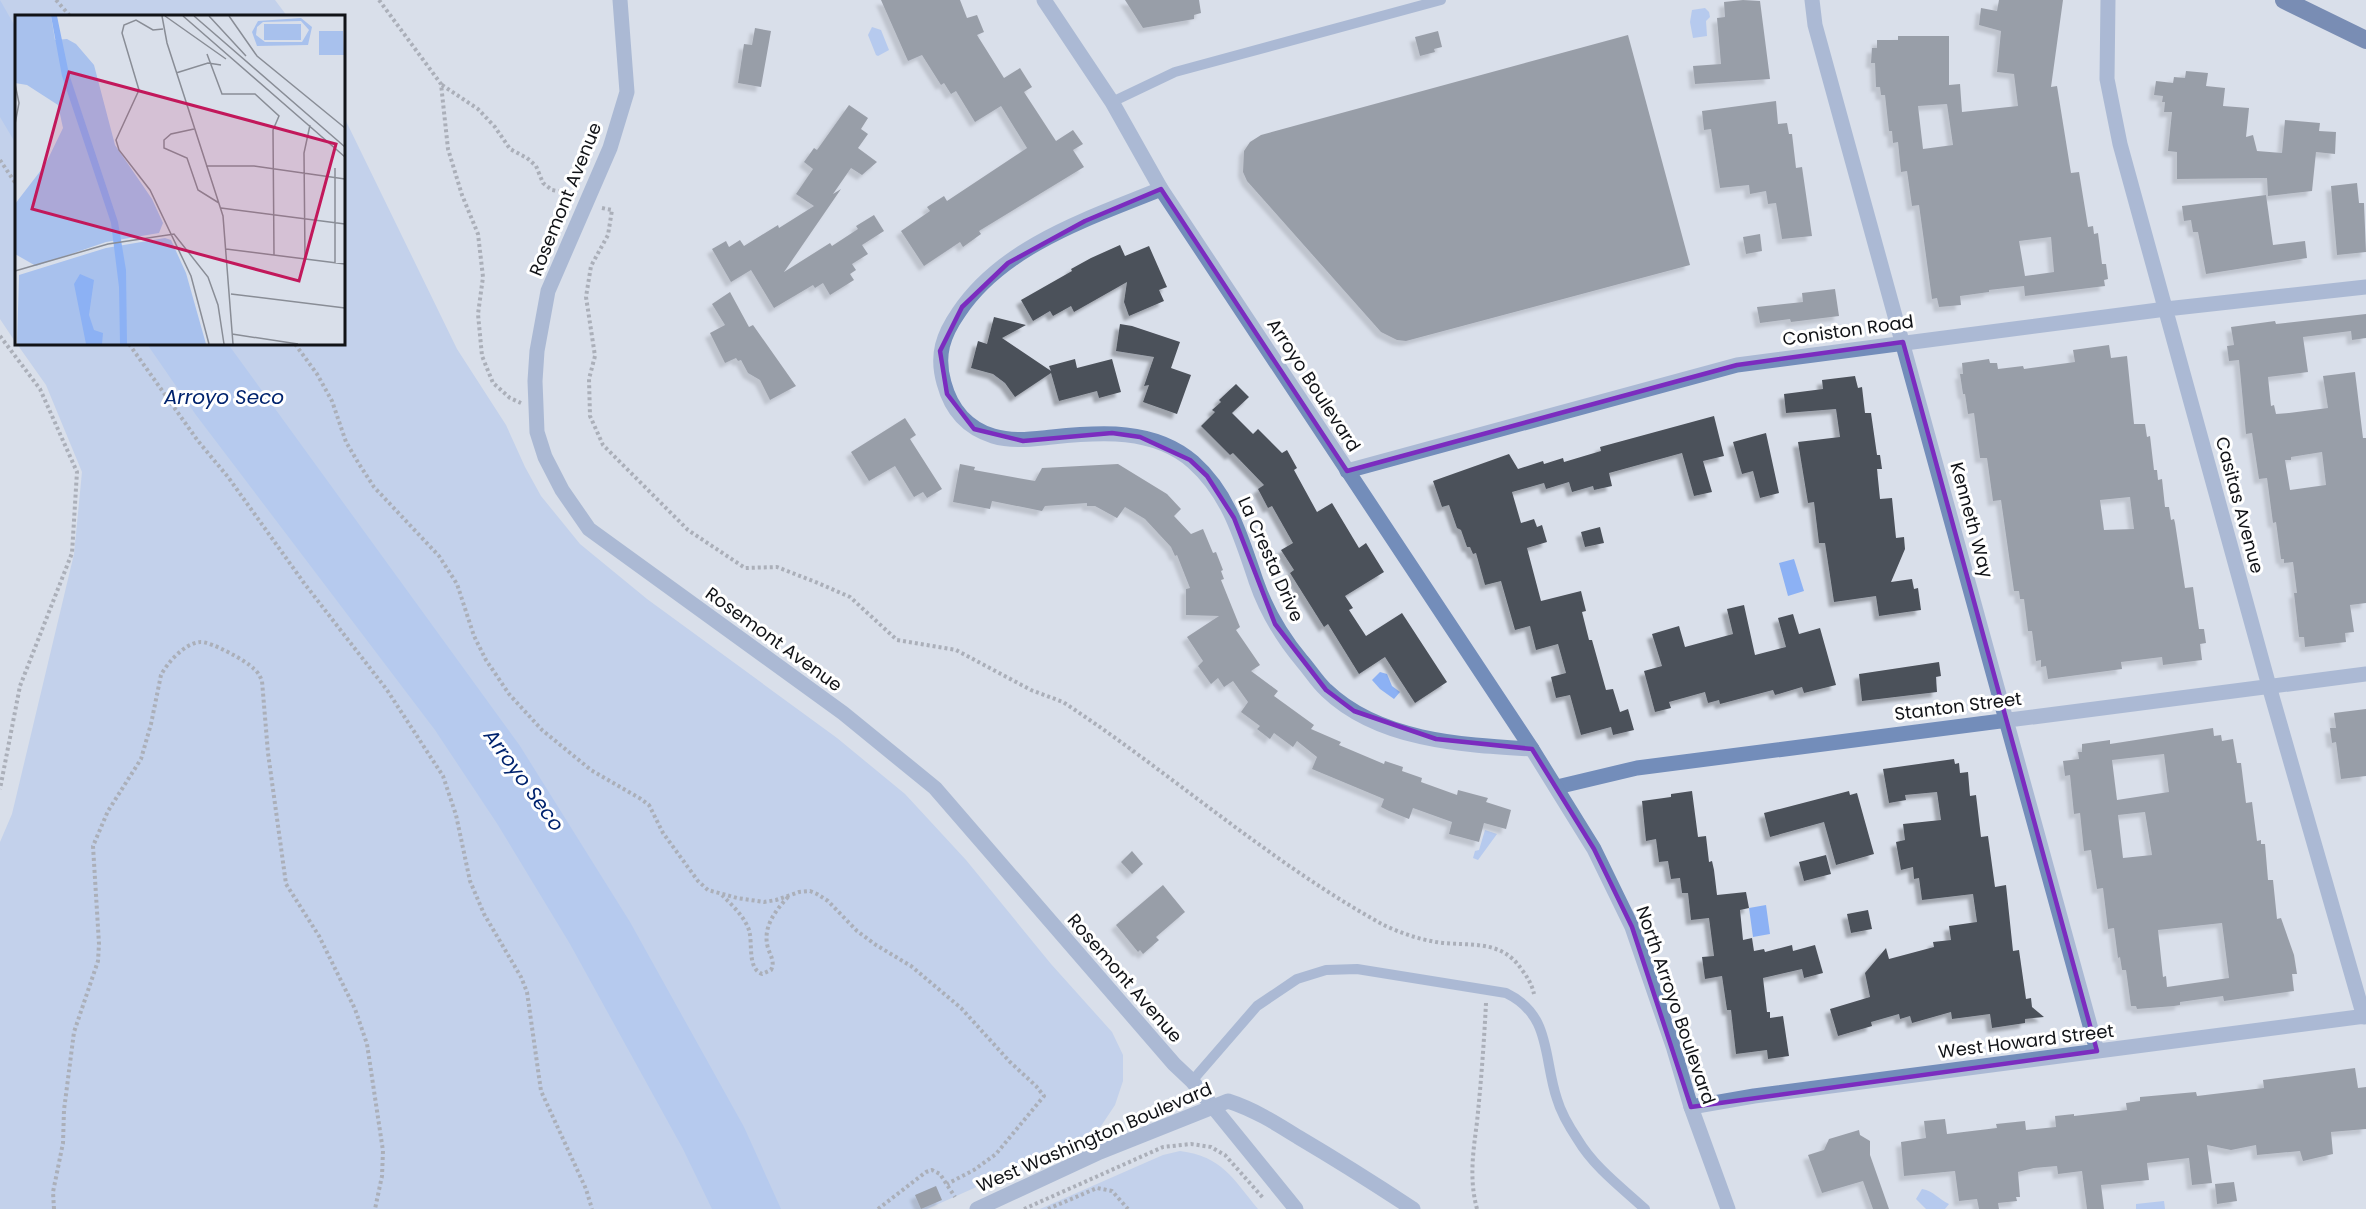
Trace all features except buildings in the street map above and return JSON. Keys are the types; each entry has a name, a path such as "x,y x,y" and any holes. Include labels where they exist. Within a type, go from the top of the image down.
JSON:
{"highway":[{"path":"2284,0 2366,40"},
{"path":"2334,25 2366,46"}],"street":[{"name":"Rosemont Avenue","path":"620,0 627,92 610,148 548,291 537,351 537,432 562,490 589,529 843,713 935,788 1191,1081 1296,1209"},
{"name":"Arroyo Boulevard","path":"1044,0 1112,102 1161,189 1557,788"},
{"name":"Kenneth Way","path":"1812,0 1815,25 2097,1051"},
{"name":"Casitas Avenue","path":"2108,0 2107,79 2120,144 2269,686 2365,1017"},
{"name":"La Cresta Drive","path":"1161,189 1041,242 1008,263 980,286 946,332 940,351 940,371 947,394 958,414 974,429 995,437 1023,441 1112,433 1140,437 1168,446 1199,468 1223,497 1245,544 1257,583 1275,624 1326,690 1354,711 1389,727 1436,739 1475,745 1532,749"},
{"name":"Coniston Road","path":"1347,471 1737,364 2166,309 2366,287"},
{"name":"Stanton Street","path":"1557,788 1637,768 2366,674"},
{"name":"North Arroyo Boulevard","path":"1557,788 1594,849 1632,927 1673,1046 1691,1107 1728,1209"},
{"name":"West Howard Street","path":"1691,1107 1754,1096 2365,1017"},
{"name":"West Washington Boulevard","path":"976,1209 1100,1152 1228,1101 1243,1106 1348,1166 1413,1209"}],"lane":[{"path":"1112,102 1175,72 1441,0"},
{"path":"1191,1081 1257,1006 1297,979 1326,970 1357,969 1506,993 1520,1000 1539,1024 1557,1100 1578,1141 1608,1176 1645,1209"}],"path":[{"path":"56,0 69,15"},
{"path":"378,0 441,84 478,109 510,149 536,166 543,183 552,190 572,194"},
{"path":"441,84 448,149 462,195 478,234 483,276 478,314 482,356 493,383 510,398 536,409"},
{"path":"0,160 15,182"},
{"path":"601,208 612,210 608,235 591,266 586,297 595,356 589,378 590,416 603,445 688,530 745,568 777,567 850,597 897,640 956,650 1031,690 1063,702 1292,868 1340,901 1390,928 1434,942 1486,945 1500,949 1512,957 1532,986 1534,996 1527,1007"},
{"path":"0,336 40,388 76,472 72,553 20,686 0,789"},
{"path":"130,345 198,441 249,504 304,583 387,690 442,776 456,815 470,881 484,914 527,992 541,1092 586,1189 592,1209"},
{"path":"296,345 327,392 346,442 374,487 439,556 457,584 480,649 508,694 564,750 591,770 649,805 663,833 698,881 708,890 722,895 764,902 810,891 828,900 857,931 911,966 961,1008 1044,1096 996,1154 974,1170 947,1184"},
{"path":"54,1209 53,1192 63,1143 64,1110 74,1032 98,961 93,846 108,811 141,759 147,742 161,675 165,667 187,647 199,642 212,645 246,662 258,673 262,681 268,753 286,884 320,936 355,1009 367,1044 383,1151 382,1176 375,1209"},
{"path":"722,895 742,916 749,930 753,966 762,974 771,970 774,964 768,946 769,926 775,911 790,895"},
{"path":"1477,1209 1472,1188 1471,1158 1477,1122 1486,990"},
{"path":"1024,1209 1163,1147 1191,1144 1211,1147 1225,1155 1265,1201"},
{"path":"878,1209 928,1171 938,1172 955,1197"},
{"path":"1048,1209 1097,1188 1112,1191 1128,1209"}],"highlighted area":[{"path":"1161,189 1347,471 1737,365 1903,342 2097,1051 1691,1107 1632,927 1594,849 1532,749 1436,739 1354,711 1326,690 1275,624 1234,518 1207,476 1190,460 1140,437 1112,433 1023,441 974,429 947,394 940,351 962,307 1008,263 1085,221"}],"shaded area":[{"path":"0,0 275,0 286,15 15,15 15,342 0,319"},
{"path":"345,119 457,349 506,425 541,496 580,544 647,599 837,738 905,794 966,860 1051,964 1112,1032 1123,1055 1123,1081 1115,1105 1101,1126 1082,1140 927,1209 0,1209 0,842 12,814 74,554 82,472 46,385 18,345 345,345"},
{"path":"1180,1151 1206,1158 1217,1164 1258,1209 1040,1209 1163,1155"}],"water":[{"path":"0,0 15,26 15,142 0,117"},
{"path":"1705,8 1710,17 1706,21 1707,36 1693,38 1690,22 1692,10"},
{"path":"872,27 881,30 889,50 878,56 868,35"},
{"name":"Arroyo Seco","path":"148,345 229,345 520,746 630,922 744,1127 781,1209 712,1209 683,1149 570,944 498,825 435,730 196,415"},
{"path":"1794,559 1804,591 1788,596 1779,563"},
{"path":"1380,672 1387,674 1392,686 1400,692 1394,699 1372,680"},
{"path":"1485,830 1497,834 1478,860 1473,858 1475,851 1479,850"},
{"path":"1766,905 1770,934 1753,937 1749,908"},
{"path":"1922,1189 1930,1191 1949,1204 1945,1209 1926,1209 1916,1199"},
{"path":"2164,1201 2165,1209 2136,1209 2136,1204"}]}
